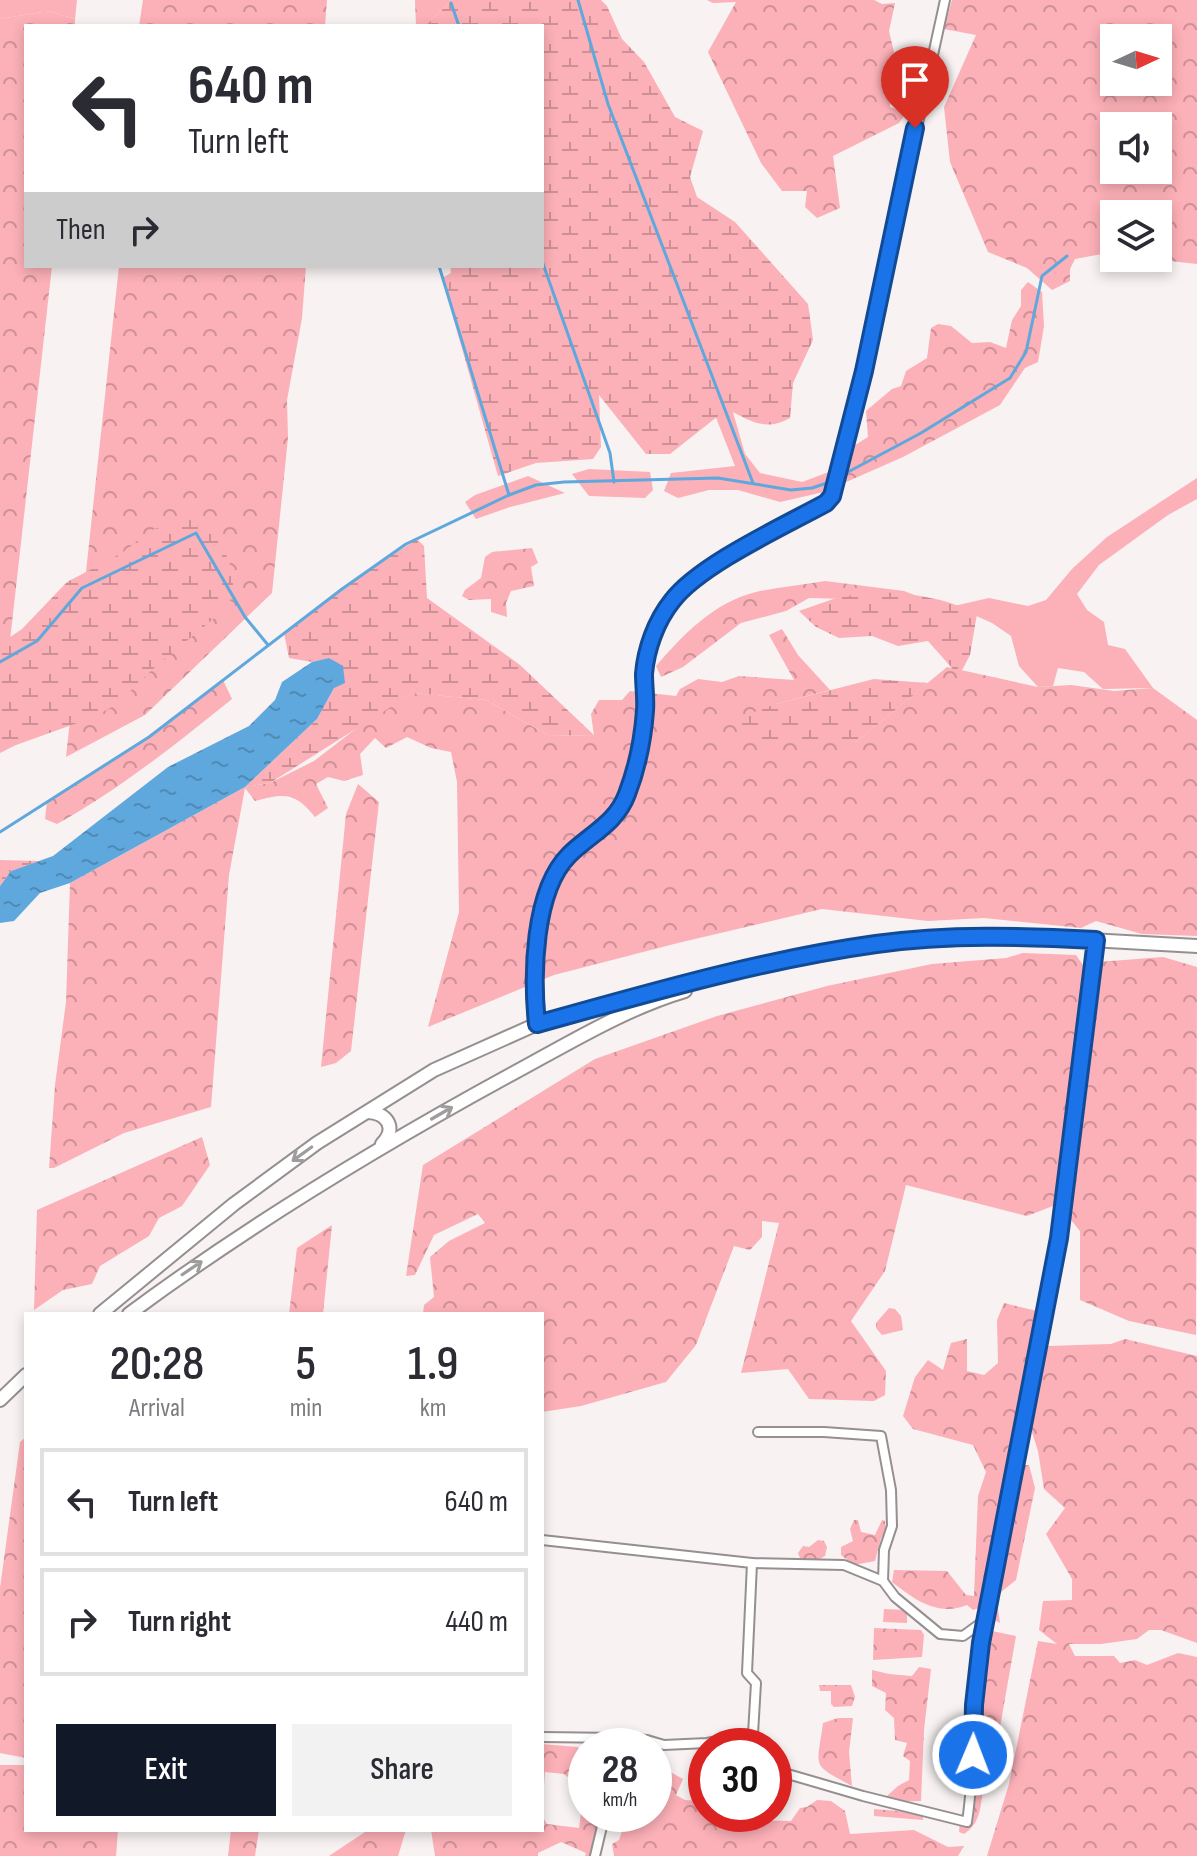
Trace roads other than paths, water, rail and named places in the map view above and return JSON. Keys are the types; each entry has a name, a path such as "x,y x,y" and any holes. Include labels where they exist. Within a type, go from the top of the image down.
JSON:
{"main road":[{"path":"102,1312 234,1204 317,1143 434,1070 537,1024 731,971 878,944 1037,937 1197,946"},
{"path":"132,1312 264,1220 374,1152 607,1024 679,993 780,962"},
{"path":"368,1112 377,1112 386,1118 391,1128 388,1138 374,1152"},
{"path":"0,1402 24,1377"},
{"path":"0,1402 24,1390"}],"street":[{"path":"537,1024 533,986 536,942 549,890 558,868 570,853 618,813 628,793 643,737 646,705 644,674 649,646 658,624 672,600 692,581 718,563 826,503 836,485 945,0"},
{"path":"792,1775 967,1822 973,1768 977,1671 1059,1238 1096,940"},
{"path":"758,1432 881,1436 888,1463 892,1502 892,1526 884,1550 883,1581"},
{"path":"544,1540 752,1563 844,1565 883,1581 895,1597 940,1634 963,1636 985,1620"},
{"path":"672,1745 753,1734 756,1683 747,1673 752,1563"},
{"path":"544,1737 568,1739"},
{"path":"595,1856 601,1832"}],"water":[{"path":"329,658 343,666 345,683 334,688 317,719 245,787 70,883 40,893 14,921 0,923 0,886 11,871 53,856 168,767 249,726 275,700 282,682 312,662"}],"waterway":[{"path":"578,0 608,104 753,483"},
{"path":"451,3 458,24"},
{"path":"848,472 921,433 1010,378 1026,352 1042,276 1067,256"},
{"path":"544,267 610,453 614,482"},
{"path":"440,268 509,495"},
{"path":"0,832 149,737 342,589 406,544 509,495 536,485 564,482 718,478 791,490 827,483"},
{"path":"0,662 37,641 82,588 196,533 245,617 268,645"}]}
